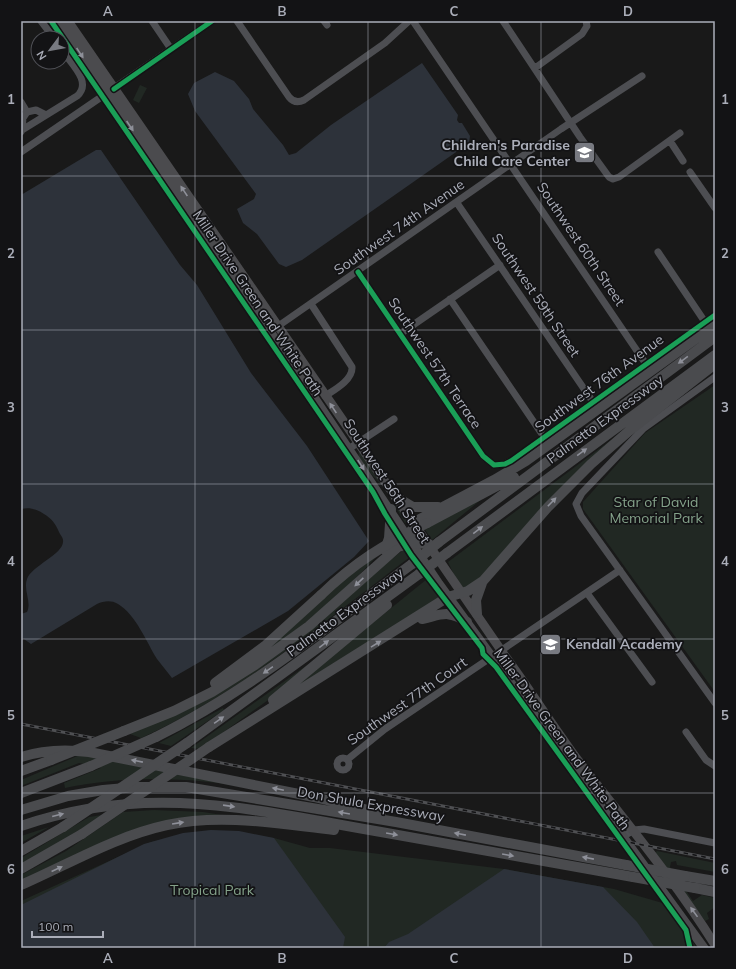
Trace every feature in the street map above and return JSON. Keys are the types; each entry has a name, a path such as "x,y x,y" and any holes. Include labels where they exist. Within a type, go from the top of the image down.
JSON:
{"highway":[{"path":"412,543 412,530 420,519 494,480 526,461 710,323"},
{"name":"Palmetto Expressway","path":"21,793 91,766 156,737 203,713 241,689 412,564 439,542 715,337"},
{"name":"Palmetto Expressway","path":"21,851 63,826 187,743 447,554 715,355"},
{"path":"21,869 82,834 253,718 448,597 472,589 483,581 548,507 582,472 625,434 715,364"},
{"path":"160,716 211,685 243,663 350,568 368,555 487,492 537,462 554,456"},
{"path":"396,498 406,504 418,508 442,507"},
{"path":"376,566 389,538 391,509"},
{"path":"21,771 124,731 212,692 269,655 318,619 398,547 412,543 429,544"},
{"path":"477,614 477,596 483,581"},
{"path":"253,718 264,707 340,646 398,596 407,583"},
{"path":"416,618 424,619 442,614 454,615 467,622"},
{"path":"21,757 47,751 68,750 89,752 314,797 388,814 396,822"},
{"path":"21,776 46,762"},
{"name":"Don Shula Expressway","path":"21,810 68,796 103,790 137,787 186,787 396,822 715,881"},
{"name":"Don Shula Expressway","path":"21,826 60,814 100,806 168,802 218,805 294,816 715,892"},
{"path":"21,885 128,836 156,827 181,822 222,819 334,830 354,828"}],"main road":[{"name":"Southwest 56th Street","path":"58,21 111,91 354,446 415,524 577,758 634,830 697,917 715,945"},
{"name":"Southwest 56th Street","path":"68,21 111,91"},
{"name":"Southwest 56th Street","path":"354,446 412,543 448,597 494,656 704,948"}],"street":[{"path":"41,21 48,30"},
{"path":"152,21 171,49"},
{"path":"21,152 212,21"},
{"path":"238,21 289,97 296,102 304,100 386,43 409,21"},
{"name":"Southwest 60th Street","path":"413,21 646,364"},
{"path":"503,21 607,175 614,178 670,142 680,133"},
{"path":"535,68 578,37 587,24"},
{"path":"21,131 77,96 84,86 81,78 70,62"},
{"name":"Southwest 74th Avenue","path":"274,329 571,123 642,76"},
{"path":"21,102 27,112"},
{"path":"21,131 23,118 27,112 36,110 46,115"},
{"path":"670,142 684,161"},
{"path":"690,172 714,203"},
{"name":"Southwest 59th Street","path":"457,203 593,402"},
{"path":"658,252 710,323"},
{"path":"400,334 500,265"},
{"name":"Southwest 57th Terrace","path":"358,272 483,456 494,465"},
{"path":"450,299 544,437"},
{"path":"311,304 350,361 352,371 343,383 321,399"},
{"name":"Southwest 76th Avenue","path":"494,465 509,463 646,364 710,323 715,315"},
{"path":"715,376 664,412 635,436 582,493 576,502 579,513 715,703"},
{"path":"354,446 394,419"},
{"name":"Southwest 77th Court","path":"348,759 381,732 620,570"},
{"path":"587,593 652,682"},
{"path":"686,732 706,760 715,766"},
{"path":"624,836 634,830 646,829 715,843"}],"green space":[{"path":"140,85 147,88 139,103 133,100"},
{"name":"Star of David Memorial Park","path":"715,385 715,692 583,509 583,502 645,433"},
{"path":"619,434 482,576 464,589 456,579 448,562"},
{"path":"359,451 409,520 405,523 387,492 360,460"},
{"path":"483,498 432,540 424,528"},
{"path":"406,548 410,557 314,631 247,678 213,700 141,738 130,734 203,702"},
{"path":"377,556 350,584 322,609 260,656 335,586"},
{"path":"427,579 441,598 296,688 295,686"},
{"path":"335,645 271,698 200,749 191,748"},
{"path":"223,708 224,710 171,746 159,743"},
{"path":"82,754 234,785 192,780 150,779 107,781 65,788 64,783 101,768 79,763 21,786 21,780"},
{"path":"154,810 203,812 228,816 189,819 21,881 21,875 66,851 123,812"},
{"path":"102,815 70,837 21,864 21,858 89,817"},
{"path":"49,827 21,843 21,836"},
{"name":"Tropical Park","path":"211,830 274,838 310,848 330,848 504,869 614,889 666,904 697,948 21,948 21,901 151,842"},
{"path":"657,851 715,863 715,872 677,865 676,861 671,862 670,867 693,901 702,895 715,898 715,907 707,913 709,919 705,921 655,853"}],"shaded area":[{"path":"422,63 458,115 457,120 459,123 462,123 470,136 469,143 302,260 286,267 279,264 257,234 243,223 237,209 254,199 256,194 195,111 188,94 194,83 215,72 234,81 249,99 253,109 283,145 289,155 296,153 331,125"},
{"path":"96,150 101,150 180,265 197,285 251,373 307,446 369,541 354,557 288,611 172,678 157,659 135,621 118,604 110,601 97,604 31,644 21,637 21,614 27,612 29,604 26,587 27,579 35,569 59,550 62,545 63,538 55,524 47,516 33,509 21,509 21,195"},
{"path":"211,830 239,831 274,838 345,937 343,948 21,948 21,905 144,844 183,833"},
{"path":"504,869 603,887 637,922 655,948 384,948 389,942 408,934"}],"railway":[{"path":"21,724 715,859"}],"cycle path":[{"name":"Miller Drive Green and White Path","path":"51,21 373,492 411,555 482,648 483,654 496,667 686,930 690,948"},
{"path":"114,89 212,21"},
{"path":"358,272 483,456 494,465 505,464 511,461 715,315"}],"place":[{"name":"Children's Paradise Child Care Center","path":"585,153"},
{"name":"Kendall Academy","path":"550,644"}]}
